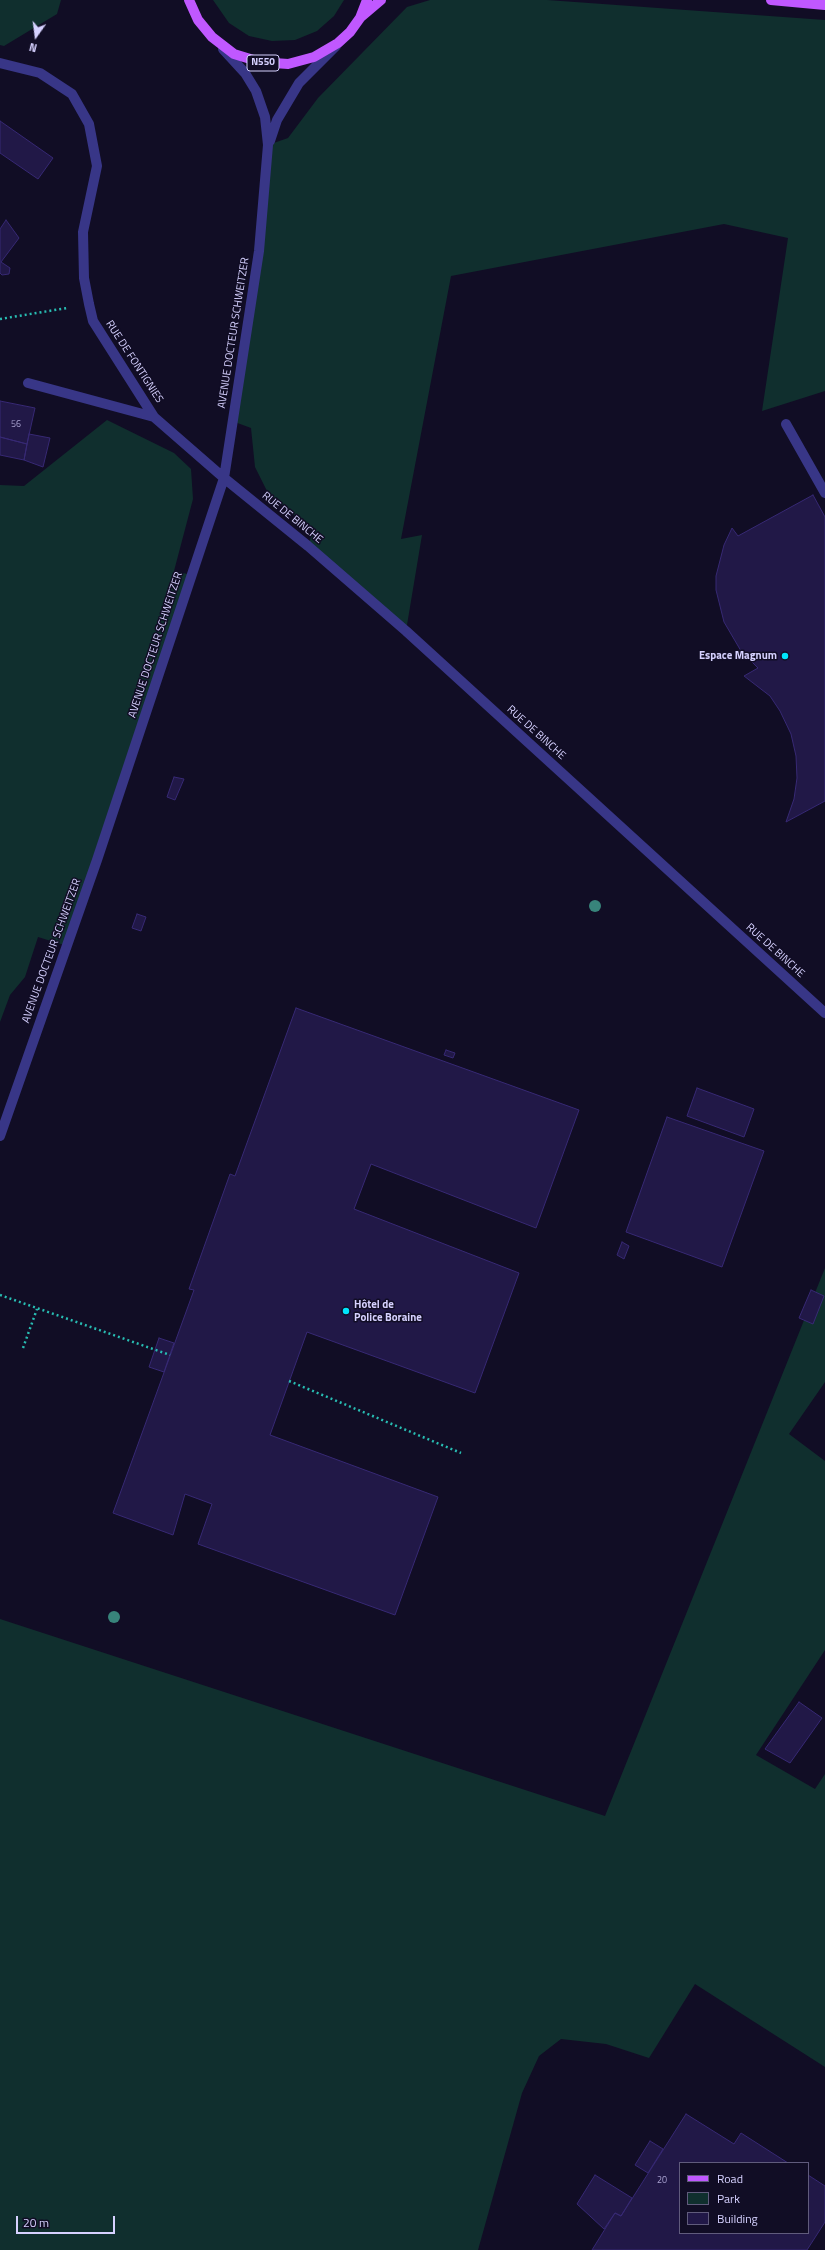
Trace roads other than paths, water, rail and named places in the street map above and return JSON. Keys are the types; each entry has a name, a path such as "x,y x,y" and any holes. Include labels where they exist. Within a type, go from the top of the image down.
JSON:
{"main road":[{"name":"N550","path":"189,0 198,20 212,37 234,54 260,62 288,64 314,57 338,43 350,32 360,18 381,0"},
{"name":"N550","path":"360,18 367,0"},
{"path":"771,0 825,5"}],"street":[{"path":"212,37 245,73 256,91 265,117 268,145"},
{"path":"268,145 277,120 299,83 338,43"},
{"name":"RUE DE FONTIGNIES","path":"0,63 40,73 72,94 89,124 96,166 83,232 84,278 93,321 154,416 224,478"},
{"name":"AVENUE DOCTEUR SCHWEITZER","path":"0,1136 95,867 224,478 259,251 268,145"},
{"name":"RUE DE FONTIGNIES","path":"28,383 154,416"},
{"path":"786,424 825,493"},
{"name":"RUE DE BINCHE","path":"224,478 308,546 406,632 825,1013"}],"place":[{"name":"Espace Magnum","path":"785,656"},
{"name":"Hôtel de Police Boraine","path":"346,1311"}]}
